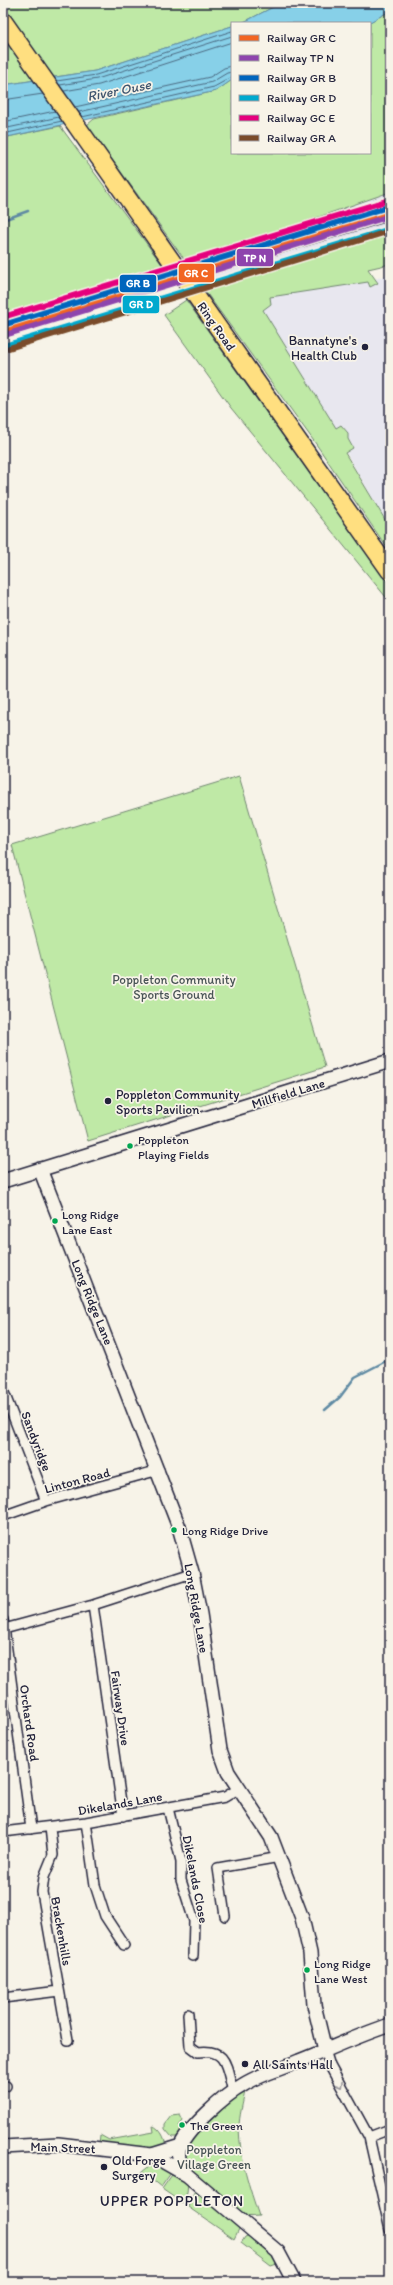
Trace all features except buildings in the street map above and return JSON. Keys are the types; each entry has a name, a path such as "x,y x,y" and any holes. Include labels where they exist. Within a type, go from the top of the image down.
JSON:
{"highway":[{"name":"Ring Road","path":"3,21 390,571"}],"street":[{"name":"Millfield Lane","path":"3,1181 390,1061"},
{"name":"Long Ridge Lane","path":"40,1169 159,1470 179,1526 192,1573 220,1750 228,1772 271,1837 280,1857 302,1918 310,1953 314,2005 325,2050"},
{"name":"Sandyridge","path":"3,1390 46,1502"},
{"name":"Linton Road","path":"3,1516 46,1502 159,1470"},
{"path":"4,1625 93,1605 192,1573"},
{"name":"Fairway Drive","path":"93,1605 123,1816"},
{"name":"Orchard Road","path":"4,1625 7,1684 31,1829"},
{"name":"Dikelands Lane","path":"3,1832 86,1822 168,1808 225,1797 238,1789"},
{"name":"Dikelands Close","path":"168,1808 181,1861 181,1880 194,1921 193,1956"},
{"path":"86,1822 95,1885 105,1916 124,1945"},
{"name":"Brackenhills","path":"50,1827 53,1855 44,1877 42,1892 68,2040"},
{"path":"225,1916 218,1868 280,1857"},
{"path":"3,1998 59,1991"},
{"path":"188,2014 190,2046 198,2052 209,2051 220,2054 224,2059 233,2091"},
{"path":"187,2175 181,2167 179,2157 180,2146 194,2127 233,2091 246,2082 390,2025"},
{"path":"325,2050 330,2066 369,2136 390,2230"},
{"path":"369,2136 390,2129"},
{"name":"Main Street","path":"3,2147 58,2144 152,2155"},
{"path":"152,2155 180,2146"},
{"path":"152,2155 187,2175 278,2252 294,2282"}],"shaded area":[{"path":"390,192 390,235 205,291 187,263"},
{"path":"390,274 390,528 263,310 270,297 375,279"}],"green space":[{"path":"3,3 281,3 244,22 231,22 231,26 95,71 3,85"},
{"path":"390,11 390,192 187,263 87,125 94,119 216,91 231,81 231,154 371,154 370,22"},
{"path":"60,126 166,270 3,318 3,138"},
{"path":"390,235 390,264 368,269 378,283 370,287 368,282 270,297 271,304 263,310 336,428 341,425 348,433 348,439 353,448 345,453 390,528 390,552 316,444 205,291 251,275"},
{"path":"186,300 390,586 390,602 231,408 164,315"},
{"name":"Poppleton Community Sports Ground","path":"239,776 325,1067 88,1141 12,845"},
{"name":"Poppleton Village Green","path":"245,2091 239,2128 241,2151 259,2216 242,2217 184,2166 184,2150 189,2142 232,2099"},
{"path":"180,2115 183,2121 179,2126 184,2132 178,2137 172,2137 165,2129 165,2124 171,2116"},
{"path":"153,2126 160,2131 165,2140 165,2145 158,2150 99,2144 100,2135 109,2140 154,2132"},
{"path":"152,2164 171,2173 161,2187 142,2172"},
{"path":"174,2172 188,2183 187,2192 182,2203 162,2189"},
{"path":"195,2190 240,2227 234,2239 188,2207"},
{"path":"250,2235 272,2253 277,2264 271,2266 241,2243 245,2237"}],"water":[{"path":"281,3 390,3 390,11 370,22 244,22"},
{"name":"River Ouse","path":"231,26 231,81 216,91 3,138 3,85 95,71"}],"waterway":[{"path":"3,220 28,211"},
{"path":"325,1410 340,1397 355,1377 390,1359"}],"railway":[{"path":"3,337 390,220"}],"transit line":[{"path":"3,317 386,201"},
{"path":"3,325 388,207"},
{"path":"3,332 390,214"},
{"path":"5,335 390,216"},
{"path":"7,345 390,229"},
{"path":"9,348 390,231"}],"place":[{"name":"Bannatyne's Health Club","path":"365,347"},
{"name":"Poppleton Community Sports Pavilion","path":"108,1101"},
{"name":"Poppleton Playing Fields","path":"130,1146"},
{"name":"Long Ridge Lane East","path":"55,1221"},
{"name":"Long Ridge Drive","path":"174,1530"},
{"name":"Long Ridge Lane West","path":"307,1970"},
{"name":"All Saints Hall","path":"245,2064"},
{"name":"The Green","path":"182,2125"},
{"name":"Old Forge Surgery","path":"104,2167"}],"district":[{"name":"UPPER POPPLETON","path":"172,2201"}]}
